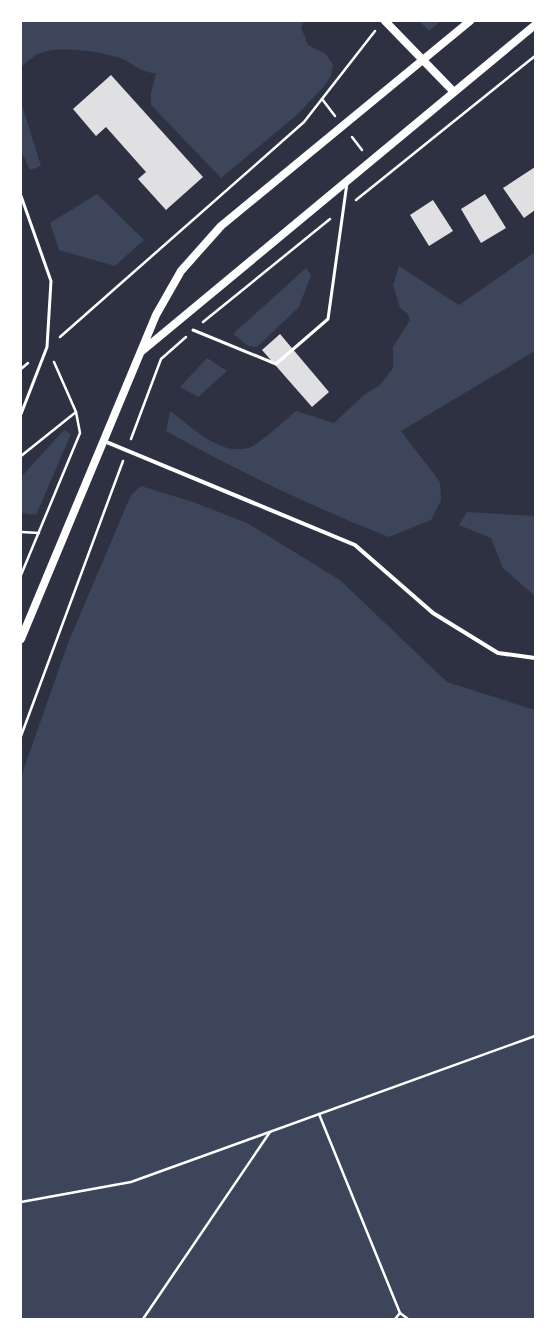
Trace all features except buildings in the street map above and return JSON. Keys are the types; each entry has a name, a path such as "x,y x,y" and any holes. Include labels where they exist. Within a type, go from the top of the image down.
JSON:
{"main road":[{"path":"385,21 453,91"},
{"path":"21,639 156,315 181,271 221,226 470,21"},
{"path":"142,351 453,91 535,25"}],"street":[{"path":"104,441 356,545 433,613 498,653 535,658"}],"lane":[{"path":"193,330 276,364 328,319 348,179"},
{"path":"21,196 51,281 47,347 21,414"}],"path":[{"path":"21,369 86,315 304,122 378,27"},
{"path":"322,99 385,178"},
{"path":"21,575 80,433 76,412 47,347"},
{"path":"21,736 161,359"},
{"path":"21,456 76,412"},
{"path":"21,532 39,533"},
{"path":"21,1202 131,1182 535,1036"},
{"path":"319,1114 400,1313 408,1319"},
{"path":"143,1319 270,1131"},
{"path":"395,1319 400,1313"}],"shaded area":[{"path":"21,21 304,21 301,27 308,45 326,54 333,65 331,76 325,85 297,115 221,178 151,105 151,93 156,73 141,70 125,60 111,55 67,49 46,51 38,54 21,67"},
{"path":"419,21 441,21 429,31"},
{"path":"21,102 41,166 30,170 21,151"},
{"path":"97,194 144,240 115,266 59,250 50,223"},
{"path":"535,252 535,351 401,431 440,482 441,500 431,520 389,537 276,488 166,431 170,411 216,444 227,448 237,449 253,446 296,411 334,423 365,394 380,385 393,368 393,347 410,320 407,313 400,308 393,285 399,266 459,305"},
{"path":"306,268 311,275 299,307 257,347 248,346 233,334"},
{"path":"207,358 227,371 198,397 180,387"},
{"path":"64,430 71,434 36,515 21,513 21,477"},
{"path":"141,486 193,502 247,523 340,580 447,682 535,710 535,1319 21,1319 21,777 68,643 131,495"},
{"path":"467,512 535,516 535,596 503,568 491,538 459,525"}]}
